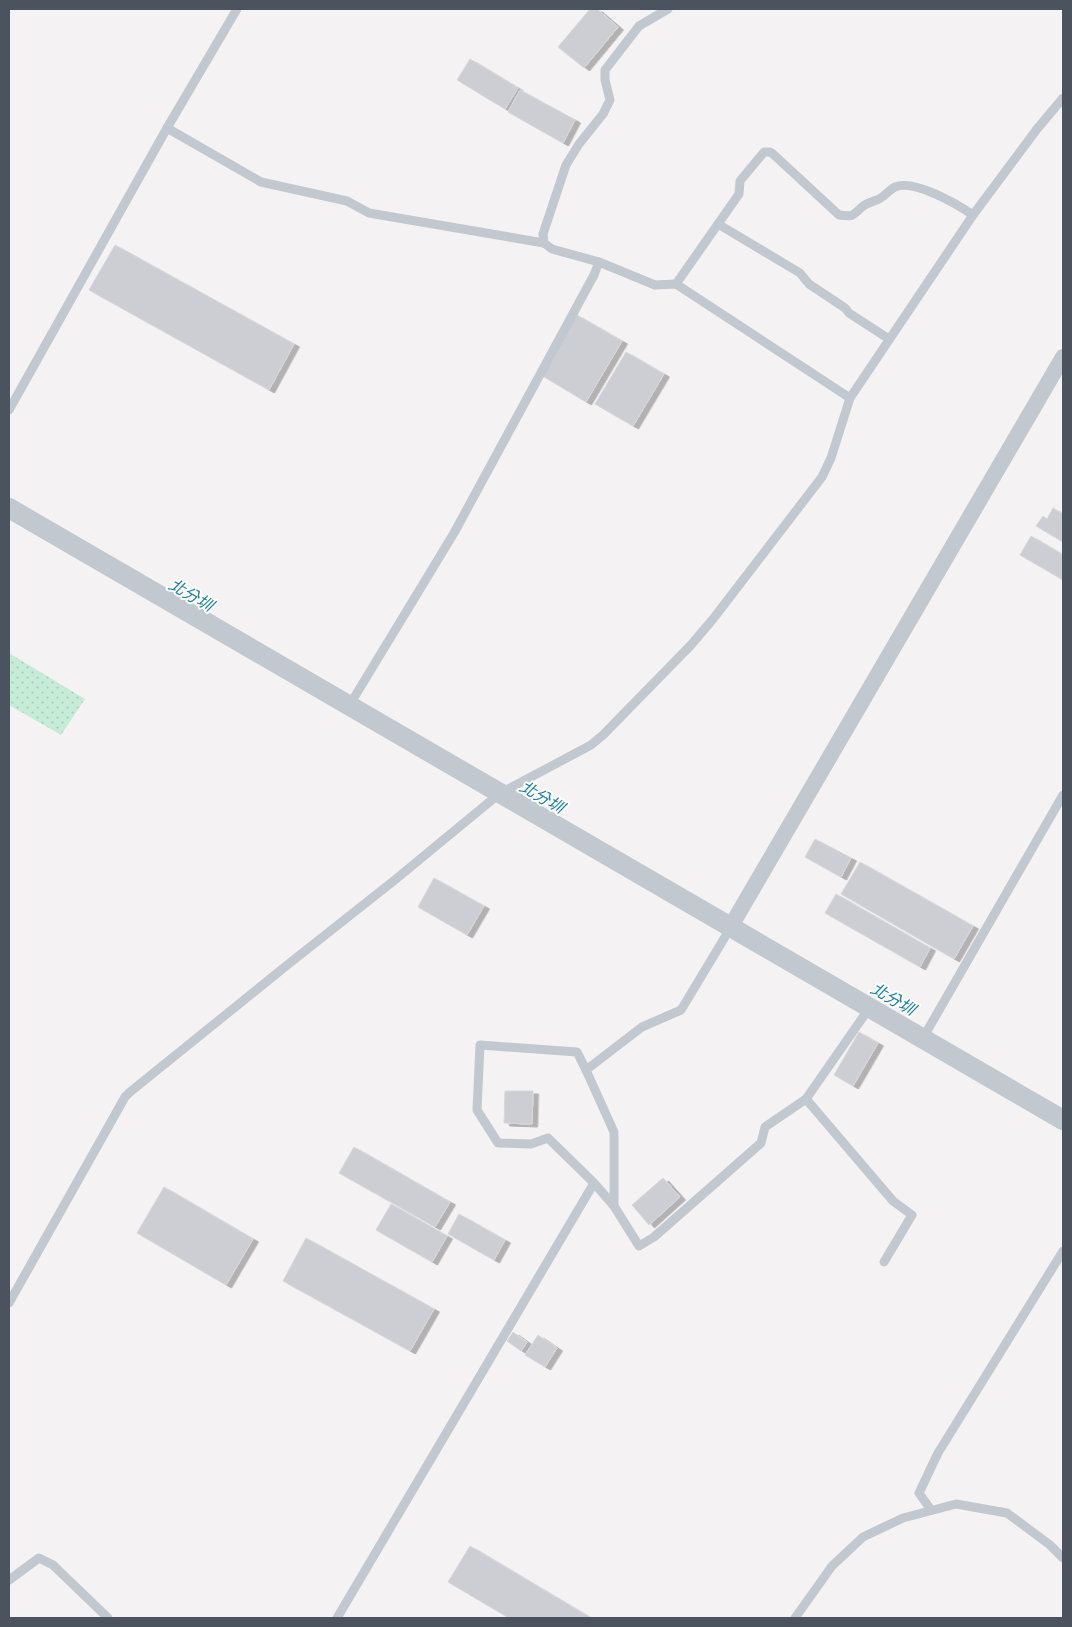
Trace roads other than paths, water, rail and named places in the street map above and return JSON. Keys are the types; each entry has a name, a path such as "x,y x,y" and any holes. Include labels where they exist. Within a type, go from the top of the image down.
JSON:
{"street":[{"path":"734,920 1063,357"},
{"path":"9,508 352,700 499,794 734,920 870,1007 927,1031 1063,1120"}],"lane":[{"path":"9,410 167,128 237,9"},
{"path":"544,243 543,234 566,165 578,144 603,114 610,100 605,80 605,70 639,26 668,9"},
{"path":"9,1303 125,1097 130,1092 499,794 591,745 691,645 713,620 822,477 831,458 850,398 888,339 973,215 1037,129 1063,98"},
{"path":"167,128 261,182 347,201 369,213 544,243 552,249 599,262 655,285 676,284 850,398"},
{"path":"676,284 739,194 740,181 764,152 770,152 839,215 854,215 862,207 902,185 931,192 973,215"},
{"path":"718,224 800,273 809,284 888,339"},
{"path":"352,700 454,533 594,275 599,262"},
{"path":"927,1031 1063,795"},
{"path":"586,1070 642,1027 681,1010 734,920"},
{"path":"614,1206 614,1132 578,1052 480,1045 476,1110 498,1143 531,1144 548,1138 594,1183 614,1206 639,1246 654,1237 760,1143 765,1127 806,1099 870,1007"},
{"path":"806,1099 892,1201 912,1215 884,1262"},
{"path":"337,1618 594,1183"},
{"path":"932,1510 919,1493 938,1453 1063,1251"},
{"path":"795,1618 832,1566 863,1537 903,1518 956,1504 1007,1513 1050,1545 1063,1558"},
{"path":"9,1580 39,1558 53,1565 108,1618"}],"water label":[{"name":"北分圳","path":"191,595"},
{"name":"北分圳","path":"542,797"},
{"name":"北分圳","path":"893,999"}]}
